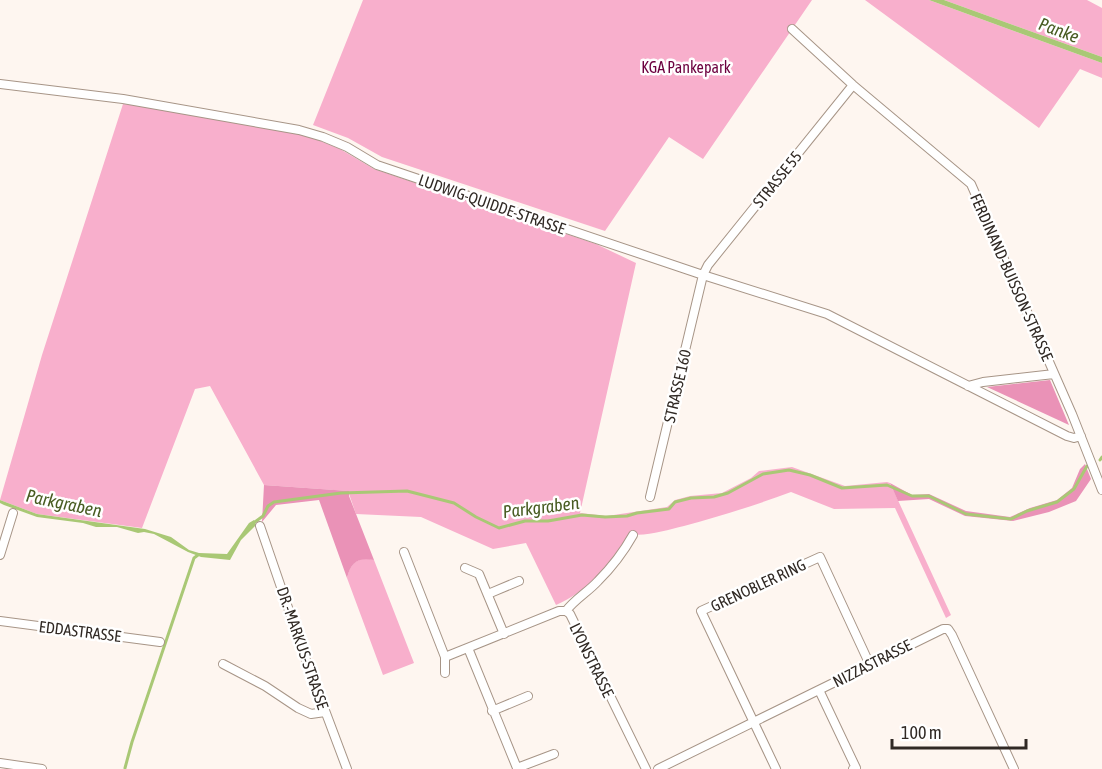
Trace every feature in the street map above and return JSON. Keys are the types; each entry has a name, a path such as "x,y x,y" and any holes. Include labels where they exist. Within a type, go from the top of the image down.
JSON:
{"street":[{"name":"FERDINAND-BUISSON-STRASSE","path":"792,29 853,85 971,184 1081,436 1102,490"},
{"name":"LUDWIG-QUIDDE-STRASSE","path":"0,84 123,99 299,130 346,147 377,165 703,275 833,316 1067,436 1081,436"},
{"name":"STRASSE 55","path":"703,275 708,265 853,85"},
{"name":"STRASSE 160","path":"650,497 703,275"},
{"path":"968,386 983,382 1054,375"},
{"path":"0,555 13,513"},
{"name":"DR.-MARKUS-STRASSE","path":"260,526 347,769"},
{"name":"LYONSTRASSE","path":"633,535 598,581 566,611 570,614 646,769"},
{"path":"404,552 446,657 445,673"},
{"name":"GRENOBLER RING","path":"755,723 701,611 820,557 870,665"},
{"path":"465,568 479,574 504,634"},
{"path":"488,594 519,581"},
{"path":"446,657 560,611 566,611"},
{"name":"EDDASTRASSE","path":"0,621 160,642"},
{"name":"NIZZASTRASSE","path":"658,769 755,723 925,636 941,629 948,629 1014,769"},
{"path":"468,648 517,768 554,754"},
{"path":"223,664 265,686 298,708 311,714 325,712"},
{"path":"819,690 856,768 853,769"},
{"path":"492,711 528,696"},
{"path":"755,723 777,769"},
{"path":"0,763 42,769"}],"green space":[{"name":"KGA Pankepark","path":"363,0 812,0 703,159 669,137 605,231 382,157 348,138 313,125"},
{"path":"865,0 929,0 1102,63 1102,78 1080,69 1039,128"},
{"path":"944,0 1087,0 1102,8 1102,57"},
{"path":"123,104 298,132 340,149 374,169 596,244 636,263 580,513 607,516 667,507 675,500 690,496 722,493 751,478 759,471 792,467 845,486 887,482 890,483 951,615 946,618 895,508 834,509 791,492 684,526 649,534 629,534 598,575 578,592 556,605 526,543 493,549 421,517 356,514 348,491 264,485 210,386 195,389 142,528 37,514 0,500 42,355"},
{"path":"365,558 374,560 414,663 383,675 347,578 353,565"}],"shaded area":[{"path":"929,0 944,0 1102,57 1102,63"},
{"path":"1050,380 1069,425 987,387"},
{"path":"1085,464 1091,479 1076,501 1049,512 1013,521 965,516 929,499 898,501 890,483 912,495 929,494 966,511 1010,517 1057,500 1072,488 1080,469"},
{"path":"264,485 349,491 374,560 364,559 353,564 347,578 319,500 276,505 262,522"},
{"path":"0,500 37,514 145,529 171,537 189,550 199,553 227,554 249,523 254,520 256,525 241,540 230,560 201,557 154,534 37,517 4,505 0,503"}],"waterway":[{"name":"Parkgraben","path":"252,524 263,516 268,506 274,502 341,493 407,491 454,503 499,528 525,521 548,521 582,515 627,516 669,509 675,502 691,498 714,497 728,493 763,474 789,470 810,475 842,488 887,485 912,496 929,496 966,514 1011,519 1027,511 1057,502 1074,489 1087,466"},
{"path":"125,768 194,558 198,555"}],"water label":[{"name":"Panke","path":"1059,30"}]}
